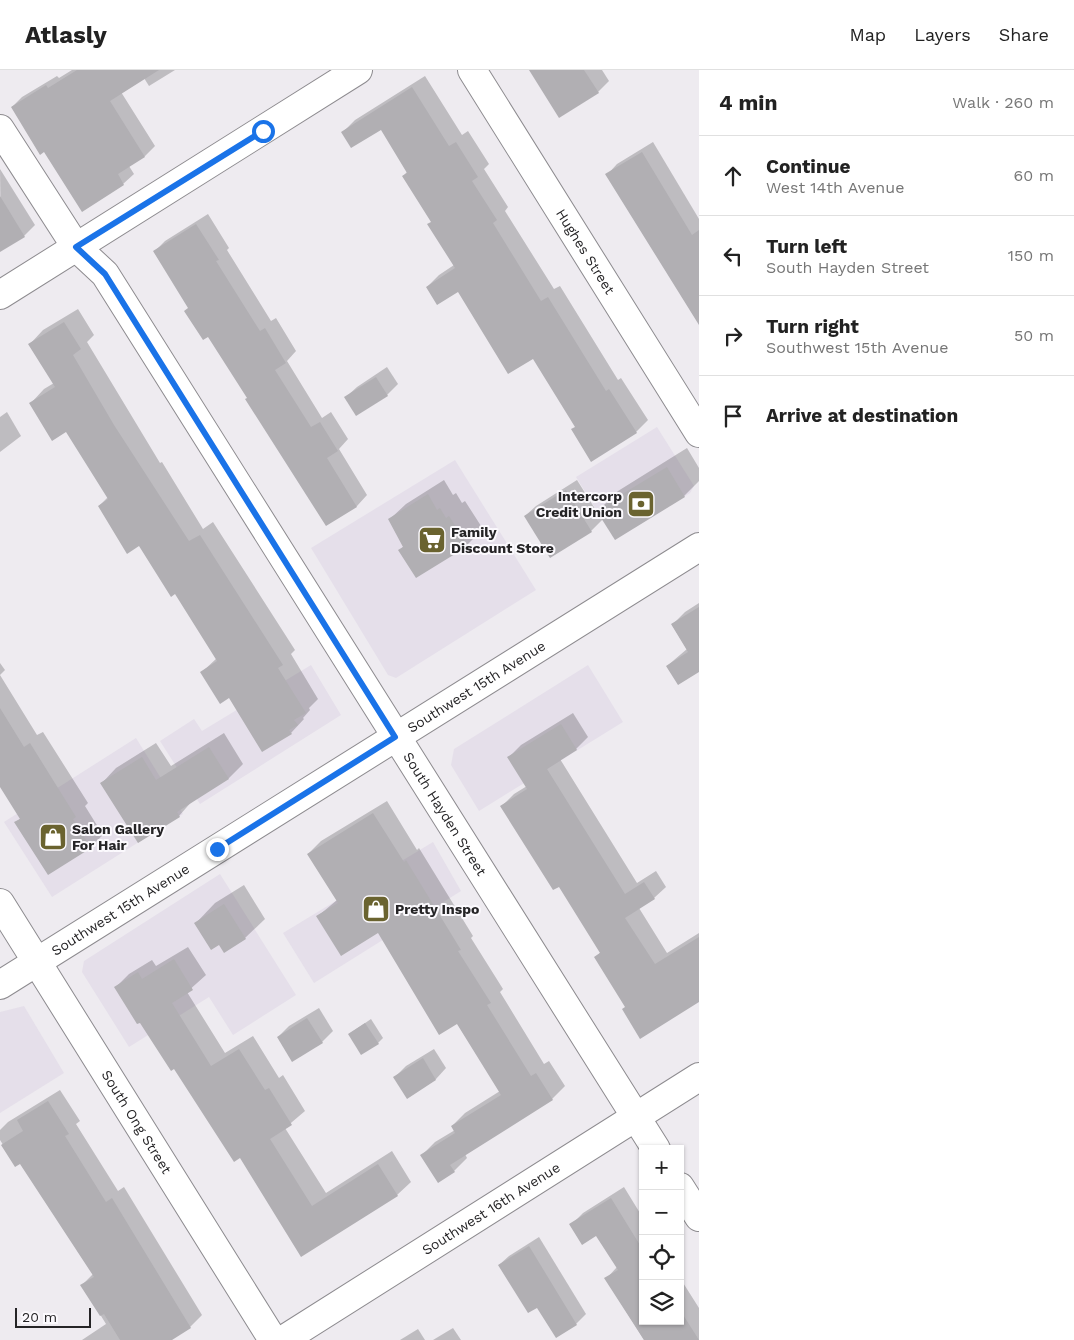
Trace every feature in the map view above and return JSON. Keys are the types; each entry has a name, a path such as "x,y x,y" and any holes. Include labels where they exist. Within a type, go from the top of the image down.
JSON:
{"street":[{"path":"0,295 358,70"},
{"name":"Hughes Street","path":"472,70 699,433"},
{"name":"South Hayden Street","path":"0,129 76,247 105,274 654,1145"},
{"name":"Southwest 15th Avenue","path":"0,985 699,547"},
{"name":"South Ong Street","path":"0,903 273,1340"},
{"name":"Southwest 16th Avenue","path":"283,1340 699,1077"},
{"path":"682,1190 699,1217"}],"shaded area":[{"path":"657,427 694,486 690,493 615,540 576,477"},
{"path":"455,460 536,590 396,678 388,675 311,548"},
{"path":"311,665 341,715 200,804 160,741 194,719 202,731"},
{"path":"588,665 623,722 479,811 451,765 454,749"},
{"path":"136,738 183,814 52,897 4,822"},
{"path":"433,842 461,891 314,983 283,933"},
{"path":"220,874 296,995 233,1035 209,997 129,1047 82,972 84,961"},
{"path":"24,1006 64,1073 0,1113 0,1012"}],"building":[{"path":"77,70 159,70 110,101 145,157 118,174 124,185 82,212 44,152 40,155 11,107 46,85 48,88"},
{"path":"529,70 584,70 599,93 559,118"},
{"path":"412,87 449,146 456,142 478,177 472,181 497,220 493,223 541,301 548,297 606,391 609,389 637,433 591,462 571,429 575,427 533,359 508,374 458,292 437,305 426,287 455,268 427,224 431,222 402,176 407,173 381,130 351,148 341,132"},
{"path":"642,152 692,235 699,230 699,325 605,174"},
{"path":"0,196 25,237 0,252"},
{"path":"196,224 219,260 216,261 260,331 265,328 286,363 275,370 311,427 320,422 338,451 327,458 357,507 326,526 208,337 203,340 184,311 188,308 153,251"},
{"path":"64,322 81,349 73,355 114,425 189,541 200,535 283,665 278,668 306,713 294,720 298,725 289,730 292,734 262,752 229,698 220,704 200,672 217,661 175,594 171,597 139,546 127,554 98,506 108,499 66,432 52,441 29,403 55,387 28,344"},
{"path":"376,377 388,396 356,416 344,397"},
{"path":"667,467 685,497 615,540 596,510"},
{"path":"566,490 592,532 550,558 524,516"},
{"name":"Family Discount Store","path":"428,494 437,510 440,508 446,518 449,516 468,546 416,578 398,550 403,547 388,519"},
{"path":"699,607 699,672 678,685 666,666 688,652 671,624"},
{"path":"0,708 24,747 30,743 76,817 73,819 91,848 48,875 14,822 20,819 0,787"},
{"path":"561,724 577,750 547,769 625,894 644,882 655,899 625,918 655,964 699,937 699,1002 640,1039 622,1009 625,1007 594,957 600,953 559,887 553,890 500,806 527,789 507,757"},
{"path":"209,747 229,779 177,812 180,817 138,843 100,783 142,757 156,780"},
{"path":"373,813 404,862 406,860 461,950 458,951 491,1003 487,1005 531,1076 536,1073 553,1100 450,1165 455,1172 438,1183 420,1155 455,1133 451,1126 501,1095 457,1024 439,1035 378,933 341,956 316,916 338,903 307,854"},
{"path":"224,904 246,939 224,953 219,945 211,950 194,923"},
{"path":"174,959 193,990 172,1003 211,1066 239,1049 265,1090 269,1088 292,1125 270,1139 312,1206 378,1164 398,1196 301,1257 240,1158 234,1162 174,1069 171,1071 140,1023 137,1024 114,987 138,972 142,979"},
{"path":"307,1018 323,1043 292,1062 277,1037"},
{"path":"365,1023 379,1044 361,1055 348,1034"},
{"path":"423,1058 436,1080 407,1099 393,1077"},
{"path":"48,1101 69,1134 65,1136 106,1202 112,1198 191,1328 172,1340 120,1340 104,1314 100,1316 80,1285 94,1277 20,1164 15,1167 1,1145 23,1131 17,1120"},
{"path":"611,1198 639,1244 639,1325 684,1325 684,1316 699,1340 644,1340 604,1278 618,1270 596,1236 582,1245 569,1224"},
{"path":"529,1246 577,1325 556,1338 537,1308 528,1313 498,1265"}],"place":[{"name":"Intercorp Credit Union","path":"641,504"},
{"name":"Family Discount Store","path":"432,540"},
{"name":"Salon Gallery For Hair","path":"53,837"},
{"name":"Pretty Inspo","path":"376,909"}],"route":[{"path":"217,849 395,737 105,274 76,247 263,131"}]}
